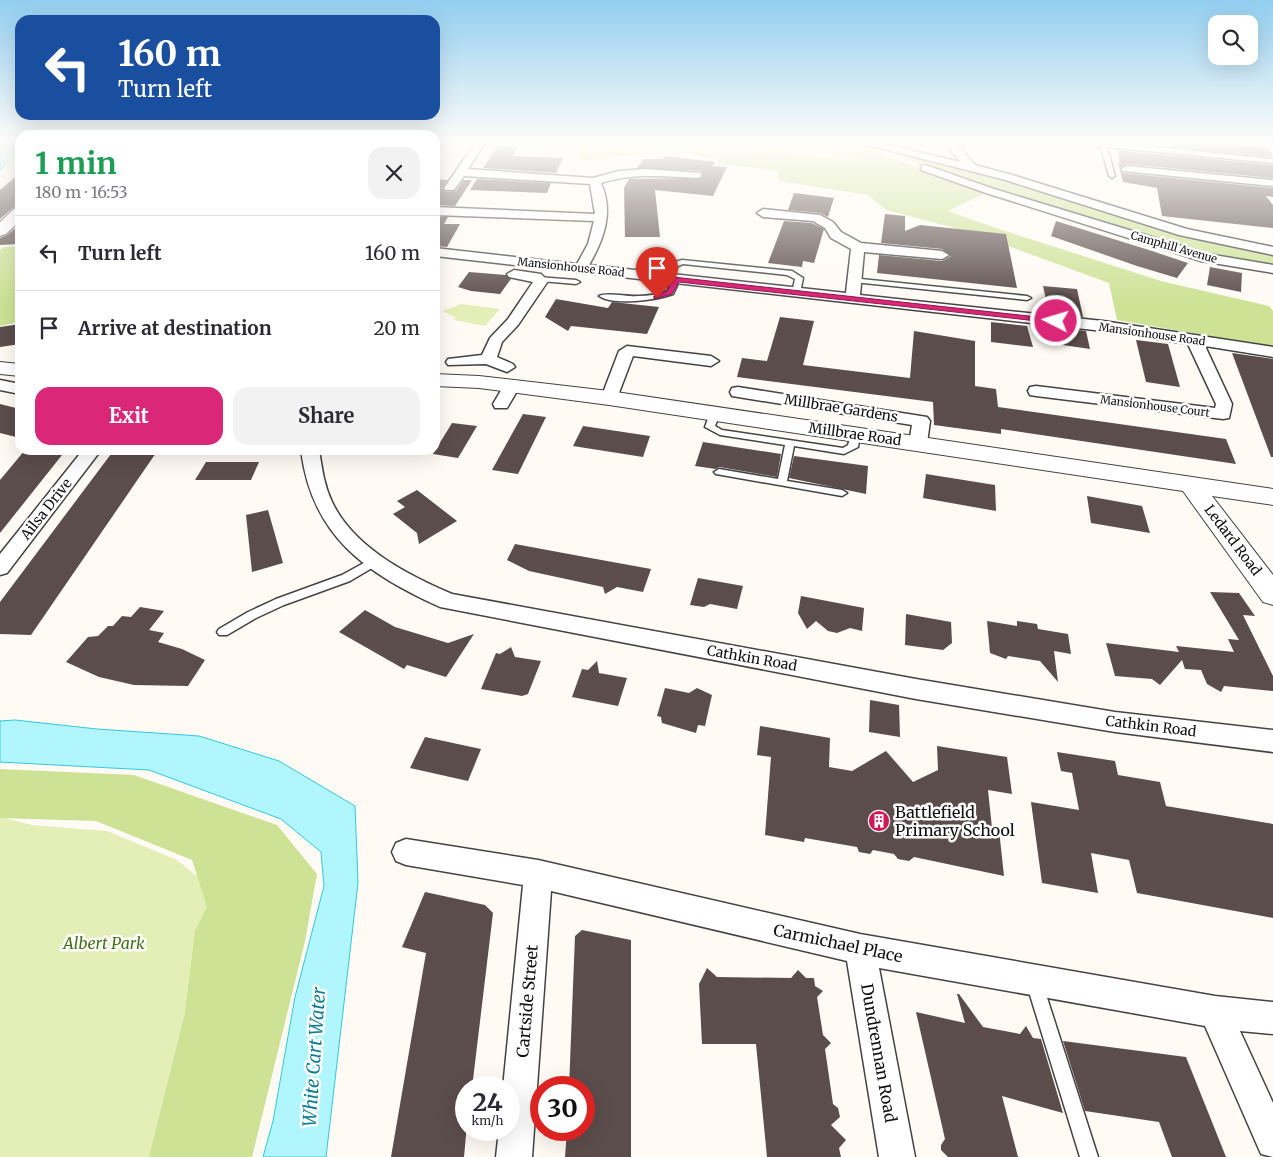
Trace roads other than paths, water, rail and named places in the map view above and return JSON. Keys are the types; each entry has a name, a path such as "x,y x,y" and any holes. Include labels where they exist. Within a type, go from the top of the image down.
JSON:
{"street":[{"path":"581,268 596,244 600,218 599,196"},
{"name":"Camphill Avenue","path":"1008,196 1206,258 1273,269"},
{"name":"Camphill Avenue","path":"1066,196 1175,229 1273,251"},
{"path":"440,211 600,218"},
{"path":"763,213 816,218 828,224 836,235 858,247 942,255"},
{"path":"0,231 15,217"},
{"path":"852,299 858,247"},
{"name":"Mansionhouse Road","path":"440,253 1103,326 1273,352"},
{"path":"468,269 478,257"},
{"path":"440,266 541,279 513,322 495,341 488,359"},
{"name":"Mansionhouse Court","path":"1036,390 1132,404 1223,414 1224,404 1194,339"},
{"path":"610,398 627,351 711,361"},
{"path":"454,362 488,359"},
{"path":"488,359 507,386"},
{"path":"0,368 15,370"},
{"name":"Millbrae Road","path":"440,380 610,398 1273,497"},
{"path":"0,385 15,388"},
{"name":"Millbrae Gardens","path":"738,392 921,421 918,443"},
{"name":"Ailsa Drive","path":"0,568 88,455"},
{"name":"Cathkin Road","path":"310,455 311,470 316,488 332,518 348,539 373,562 416,588 448,601 925,691 1115,722 1273,741"},
{"name":"Ledard Road","path":"1192,486 1273,595"},
{"name":"Carmichael Place","path":"406,852 538,874 860,950 1215,1012 1273,1018"},
{"name":"Cartside Street","path":"514,1157 538,874"},
{"name":"Dundrennan Road","path":"860,950 897,1157"},
{"path":"1215,1012 1273,1142"}],"lane":[{"path":"541,279 576,282"},
{"path":"603,296 636,300 657,298 670,292 672,279"},
{"path":"854,280 1027,298"},
{"path":"714,413 710,427 720,432 790,443 844,451 853,447 855,434"},
{"path":"782,482 790,443"},
{"path":"719,472 842,494"},
{"path":"224,632 259,611 346,578 373,562"},
{"path":"1033,980 1090,1157"}],"water":[{"name":"White Cart Water","path":"15,720 97,729 199,736 279,761 355,806 358,883 326,1157 263,1157 273,1121 295,997 324,886 321,852 281,819 149,770 0,762 0,721"}],"place":[{"name":"Battlefield Primary School","path":"879,821"}],"park label":[{"name":"Albert Park","path":"104,943"}]}
